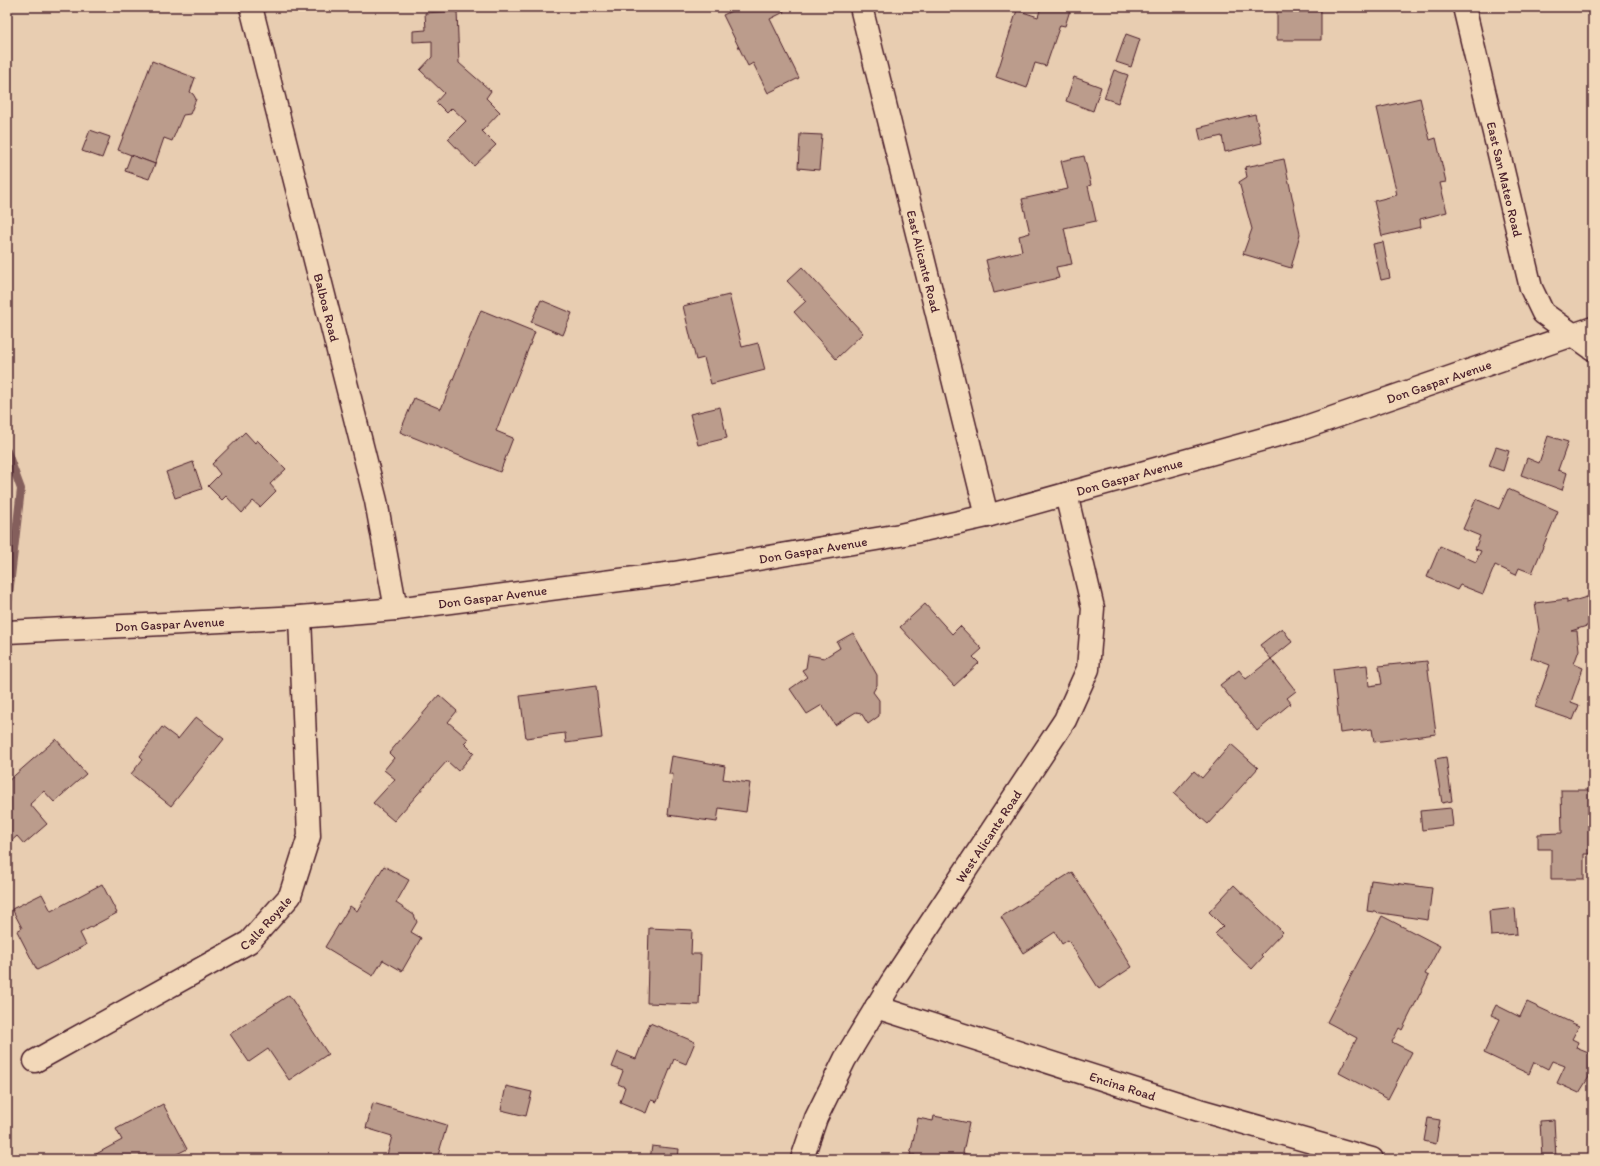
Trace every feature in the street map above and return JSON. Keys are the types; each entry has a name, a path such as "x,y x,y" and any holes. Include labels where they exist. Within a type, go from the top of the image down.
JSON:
{"street":[{"name":"Balboa Road","path":"251,7 376,501 396,609"},
{"name":"East Alicante Road","path":"861,7 987,516"},
{"name":"East San Mateo Road","path":"1464,7 1531,288 1544,313 1584,331 1593,349"},
{"name":"Don Gaspar Avenue","path":"7,632 300,617 396,609 674,573 900,535 987,516 1303,428 1584,331"},
{"name":"West Alicante Road","path":"802,1159 816,1118 845,1059 876,1006 1065,720 1088,669 1093,608 1066,494"},
{"name":"Calle Royale","path":"35,1061 249,942 290,896 309,836 300,617"},
{"name":"Encina Road","path":"876,1006 1198,1110 1372,1159"}],"building":[{"path":"740,7 782,7 784,12 770,19 799,78 768,93 753,63 748,66 723,15"},
{"path":"1041,7 1071,7 1065,26 1060,25 1046,66 1035,63 1027,88 996,77 1017,10 1038,17"},
{"path":"1267,7 1321,7 1321,40 1277,40 1277,9 1267,10"},
{"path":"457,11 459,63 491,91 486,98 500,112 482,131 496,145 474,166 448,139 466,121 452,108 447,113 436,102 444,93 420,70 432,57 432,41 413,42 413,31 426,30 425,13"},
{"path":"1126,34 1140,39 1131,67 1116,62"},
{"path":"152,61 195,78 190,92 196,99 190,114 183,115 172,141 164,138 155,164 118,150"},
{"path":"1114,70 1128,75 1118,103 1104,98"},
{"path":"1074,77 1101,87 1093,111 1066,101"},
{"path":"1420,98 1430,140 1436,138 1446,182 1440,183 1447,212 1420,219 1421,227 1382,236 1374,201 1397,195 1377,108"},
{"path":"1255,114 1262,143 1225,152 1222,136 1201,141 1198,128"},
{"path":"90,130 110,137 102,158 82,151"},
{"path":"800,134 822,135 819,170 798,168"},
{"path":"131,155 155,164 149,179 125,171"},
{"path":"1084,156 1091,185 1088,186 1096,221 1064,228 1072,264 1056,267 1059,278 994,293 986,260 1022,251 1019,236 1030,233 1022,199 1068,189 1061,161"},
{"path":"1284,159 1300,234 1291,268 1243,254 1252,229 1239,182 1247,177 1245,167"},
{"path":"1383,242 1390,278 1381,280 1373,244"},
{"path":"802,267 863,333 836,359 794,312 806,301 787,281"},
{"path":"729,295 742,347 758,343 765,370 711,384 704,358 696,360 683,306"},
{"path":"541,300 572,313 563,335 531,322"},
{"path":"481,310 535,332 496,431 513,438 500,472 400,432 414,398 441,409"},
{"path":"720,407 727,438 698,445 690,414"},
{"path":"245,432 255,443 257,440 286,469 270,484 276,491 260,507 253,501 242,513 226,496 222,500 208,486 220,474 212,464"},
{"path":"1548,436 1568,442 1558,470 1567,473 1562,490 1521,475 1527,458 1539,463"},
{"path":"1496,447 1509,451 1503,471 1489,466"},
{"path":"193,462 202,489 175,498 166,472"},
{"path":"1508,489 1558,511 1532,573 1519,568 1516,575 1495,565 1483,594 1460,585 1457,590 1427,577 1440,546 1476,562 1481,551 1475,549 1480,536 1463,529 1476,499 1499,509"},
{"path":"1593,595 1593,624 1571,631 1577,631 1579,650 1574,664 1583,668 1571,702 1579,705 1573,720 1535,707 1550,665 1531,658 1539,630 1535,603 1567,599 1567,603"},
{"path":"925,604 952,634 960,626 982,649 973,657 979,663 954,686 900,627"},
{"path":"1282,628 1292,642 1271,659 1260,645"},
{"path":"853,633 877,675 877,685 873,692 879,700 879,716 868,724 861,713 856,712 835,725 822,705 807,714 790,689 807,677 802,670 806,668 808,655 824,658 840,648 837,642"},
{"path":"1271,659 1296,691 1287,698 1291,703 1257,731 1220,685 1239,670 1246,679"},
{"path":"1427,661 1436,734 1374,742 1372,729 1340,733 1333,669 1367,665 1369,686 1382,684 1379,666"},
{"path":"596,686 602,738 566,743 565,733 526,738 520,696"},
{"path":"439,695 457,711 448,722 468,739 464,743 474,753 458,771 447,761 394,821 373,803 395,779 384,770 394,758 389,753"},
{"path":"196,717 224,739 171,806 131,774 143,759 140,756 162,727 178,739"},
{"path":"56,739 86,774 54,802 44,791 30,804 47,824 24,844 17,836 7,845 7,782"},
{"path":"1231,744 1258,768 1208,824 1174,794 1194,771 1202,778"},
{"path":"672,756 725,766 723,779 750,783 746,812 719,808 717,822 668,815 673,774 669,774"},
{"path":"1446,757 1452,801 1442,803 1435,759"},
{"path":"1561,790 1593,790 1593,854 1584,854 1584,879 1551,879 1551,849 1538,849 1538,834 1562,833"},
{"path":"1451,808 1453,826 1422,830 1420,811"},
{"path":"384,866 409,880 396,903 414,915 417,922 411,932 421,938 402,971 383,960 373,976 325,947 350,906 357,911"},
{"path":"1072,872 1132,967 1099,989 1068,940 1062,944 1055,932 1023,953 1001,917"},
{"path":"1371,880 1432,888 1428,920 1367,911"},
{"path":"102,884 117,913 80,933 86,945 37,970 17,931 22,928 12,909 42,894 51,911"},
{"path":"1234,885 1283,932 1261,955 1263,957 1252,969 1215,934 1223,926 1209,912"},
{"path":"1515,908 1517,934 1491,936 1489,911"},
{"path":"1382,916 1440,946 1425,974 1429,976 1402,1030 1399,1028 1392,1042 1412,1052 1388,1099 1339,1073 1357,1038 1327,1022"},
{"path":"649,928 692,930 691,954 701,954 699,1005 647,1003"},
{"path":"289,995 328,1054 289,1080 268,1049 249,1062 230,1034"},
{"path":"1527,1002 1579,1026 1572,1039 1578,1042 1576,1048 1591,1054 1589,1077 1579,1093 1557,1083 1565,1066 1552,1061 1548,1069 1534,1062 1529,1074 1484,1053 1500,1019 1491,1015 1496,1005 1520,1017"},
{"path":"650,1023 695,1042 686,1064 674,1059 657,1102 651,1100 646,1113 620,1102 625,1087 618,1084 623,1071 612,1067 618,1052 636,1059"},
{"path":"506,1086 532,1092 526,1116 501,1110"},
{"path":"373,1103 447,1125 437,1159 386,1159 392,1136 366,1128"},
{"path":"163,1104 187,1149 167,1159 87,1159 122,1140 116,1129"},
{"path":"934,1116 969,1123 963,1153 970,1155 970,1159 914,1159 915,1155 910,1155 918,1118 933,1121"},
{"path":"1428,1118 1440,1120 1436,1144 1424,1141"},
{"path":"1554,1120 1556,1159 1542,1159 1540,1121"},
{"path":"652,1146 679,1149 678,1159 650,1159"}],"waterway":[{"path":"7,451 21,489 7,612"}]}
